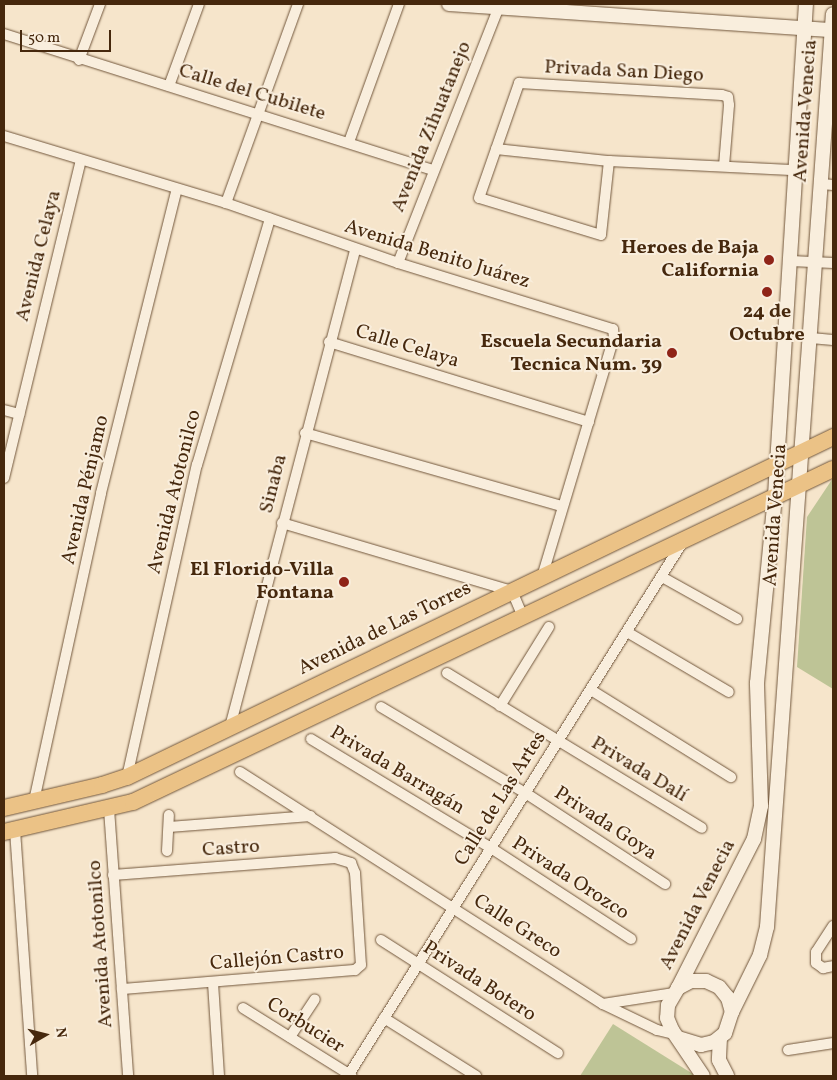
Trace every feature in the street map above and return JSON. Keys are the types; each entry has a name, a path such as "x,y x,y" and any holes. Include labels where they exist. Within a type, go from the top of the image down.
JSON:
{"main road":[{"path":"449,4 832,30"},
{"name":"Avenida Venecia","path":"676,990 754,839 758,822 762,791 757,683 775,496 806,4"},
{"name":"Avenida Venecia","path":"732,1012 760,955 767,927 816,262 828,184 833,14"},
{"name":"Avenida de Las Torres","path":"4,808 127,777 833,437"},
{"path":"9,831 133,802 833,469"},
{"path":"677,1036 701,1045 720,1038 729,1026 732,1012 728,998 712,983 698,980 676,990 667,1011 677,1036 703,1076"},
{"path":"720,1038 720,1060 727,1076"}],"street":[{"path":"80,60 100,4"},
{"path":"169,86 199,4"},
{"path":"226,203 256,114 298,4"},
{"path":"349,142 399,4"},
{"name":"Avenida Zihuatanejo","path":"398,264 432,170 499,6"},
{"name":"Calle del Cubilete","path":"4,34 80,60 349,142 432,170"},
{"name":"Privada San Diego","path":"609,161 604,226 601,236 479,198 518,83 722,95 728,97 724,166"},
{"name":"Avenida Benito Juárez","path":"4,136 226,203 355,250 613,329 614,337 542,577"},
{"path":"496,149 609,161 796,170"},
{"name":"Avenida Celaya","path":"4,478 81,160"},
{"name":"Avenida Pénjamo","path":"34,801 102,494 177,189"},
{"name":"Avenida Atotonilco","path":"127,777 197,466 270,219"},
{"name":"Sinaba","path":"230,727 305,433 355,250"},
{"path":"791,261 833,263"},
{"path":"810,338 833,340"},
{"name":"Calle Celaya","path":"330,342 589,422"},
{"path":"4,410 19,414"},
{"path":"305,433 562,506"},
{"path":"282,523 512,591 523,617"},
{"name":"Calle de Las Artes","path":"349,1076 685,540"},
{"path":"662,577 737,619"},
{"path":"500,706 549,627"},
{"path":"627,632 729,692"},
{"name":"Privada Dalí","path":"447,673 702,828"},
{"path":"590,690 732,777"},
{"name":"Privada Goya","path":"381,707 527,794 665,884"},
{"name":"Privada Barragán","path":"310,739 491,848"},
{"name":"Calle Greco","path":"240,772 603,1004 657,1030 677,1036"},
{"name":"Avenida Atotonilco","path":"109,809 128,1076"},
{"path":"167,851 169,815"},
{"path":"169,827 311,816"},
{"path":"9,831 32,1076"},
{"name":"Privada Orozco","path":"491,848 631,939"},
{"name":"Castro","path":"113,875 335,858 351,863"},
{"name":"Callejón Castro","path":"122,989 214,983 359,967 355,874 351,863"},
{"path":"833,926 816,952 816,963 823,968 833,966"},
{"name":"Privada Botero","path":"381,940 558,1053"},
{"path":"214,983 219,1076"},
{"path":"603,1004 676,990"},
{"path":"290,1037 315,999"},
{"name":"Corbucier","path":"243,1008 349,1076"},
{"path":"384,1018 476,1076"},
{"path":"788,1050 833,1043"}],"green space":[{"path":"833,478 833,689 797,667 807,517"},
{"path":"613,1024 693,1074 693,1076 580,1076"}],"place":[{"name":"Heroes de Baja California","path":"769,260"},
{"name":"24 de Octubre","path":"767,292"},
{"name":"Escuela Secundaria Tecnica Num. 39","path":"672,353"},
{"name":"El Florido-Villa Fontana","path":"344,582"}]}
